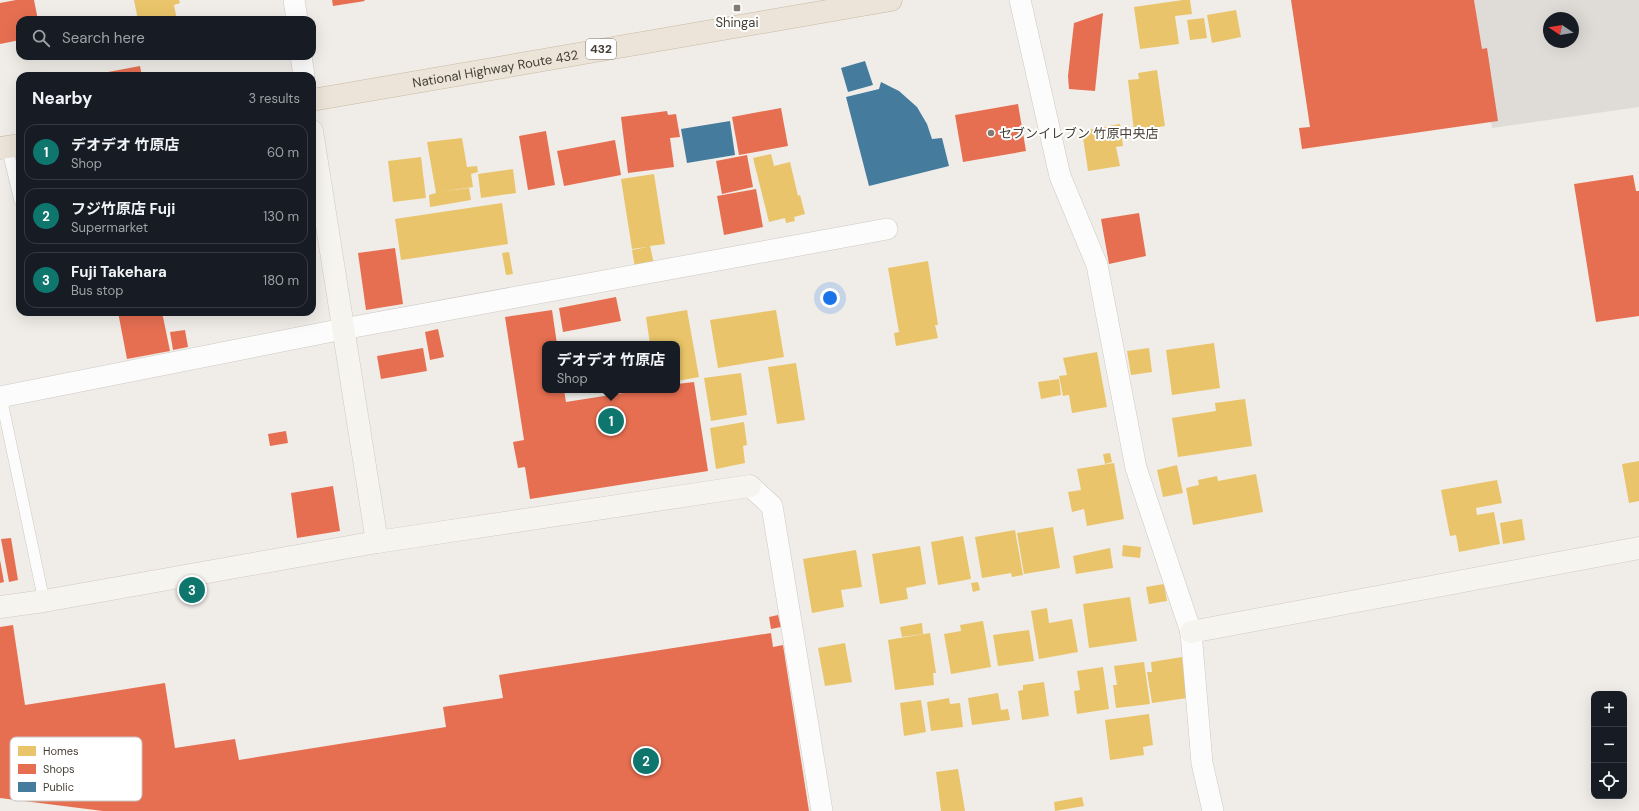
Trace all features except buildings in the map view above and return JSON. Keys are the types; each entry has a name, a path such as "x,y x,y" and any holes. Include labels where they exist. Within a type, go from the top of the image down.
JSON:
{"highway":[{"name":"National Highway Route 432","path":"316,99 891,0"}],"street":[{"path":"294,0 296,16"},
{"path":"1020,0 1060,176 1097,265 1136,468 1191,632 1202,763 1213,811"},
{"path":"302,60 303,72"},
{"path":"316,156 377,542"},
{"path":"1,397 343,328 887,229"},
{"path":"0,607 44,601 377,542 750,486 772,506 822,811"},
{"path":"1191,632 1639,548"}],"lane":[{"path":"9,147 16,181"},
{"path":"1,397 44,601"}],"shaded area":[{"path":"1474,0 1639,0 1639,107 1492,128"}],"place":[{"name":"Shingai","path":"737,8"},
{"name":"セブンイレブン 竹原中央店","path":"991,133"},
{"name":"デオデオ 竹原店","path":"611,421"},
{"name":"Fuji Takehara","path":"192,590"},
{"name":"フジ竹原店 Fuji","path":"646,761"}]}
